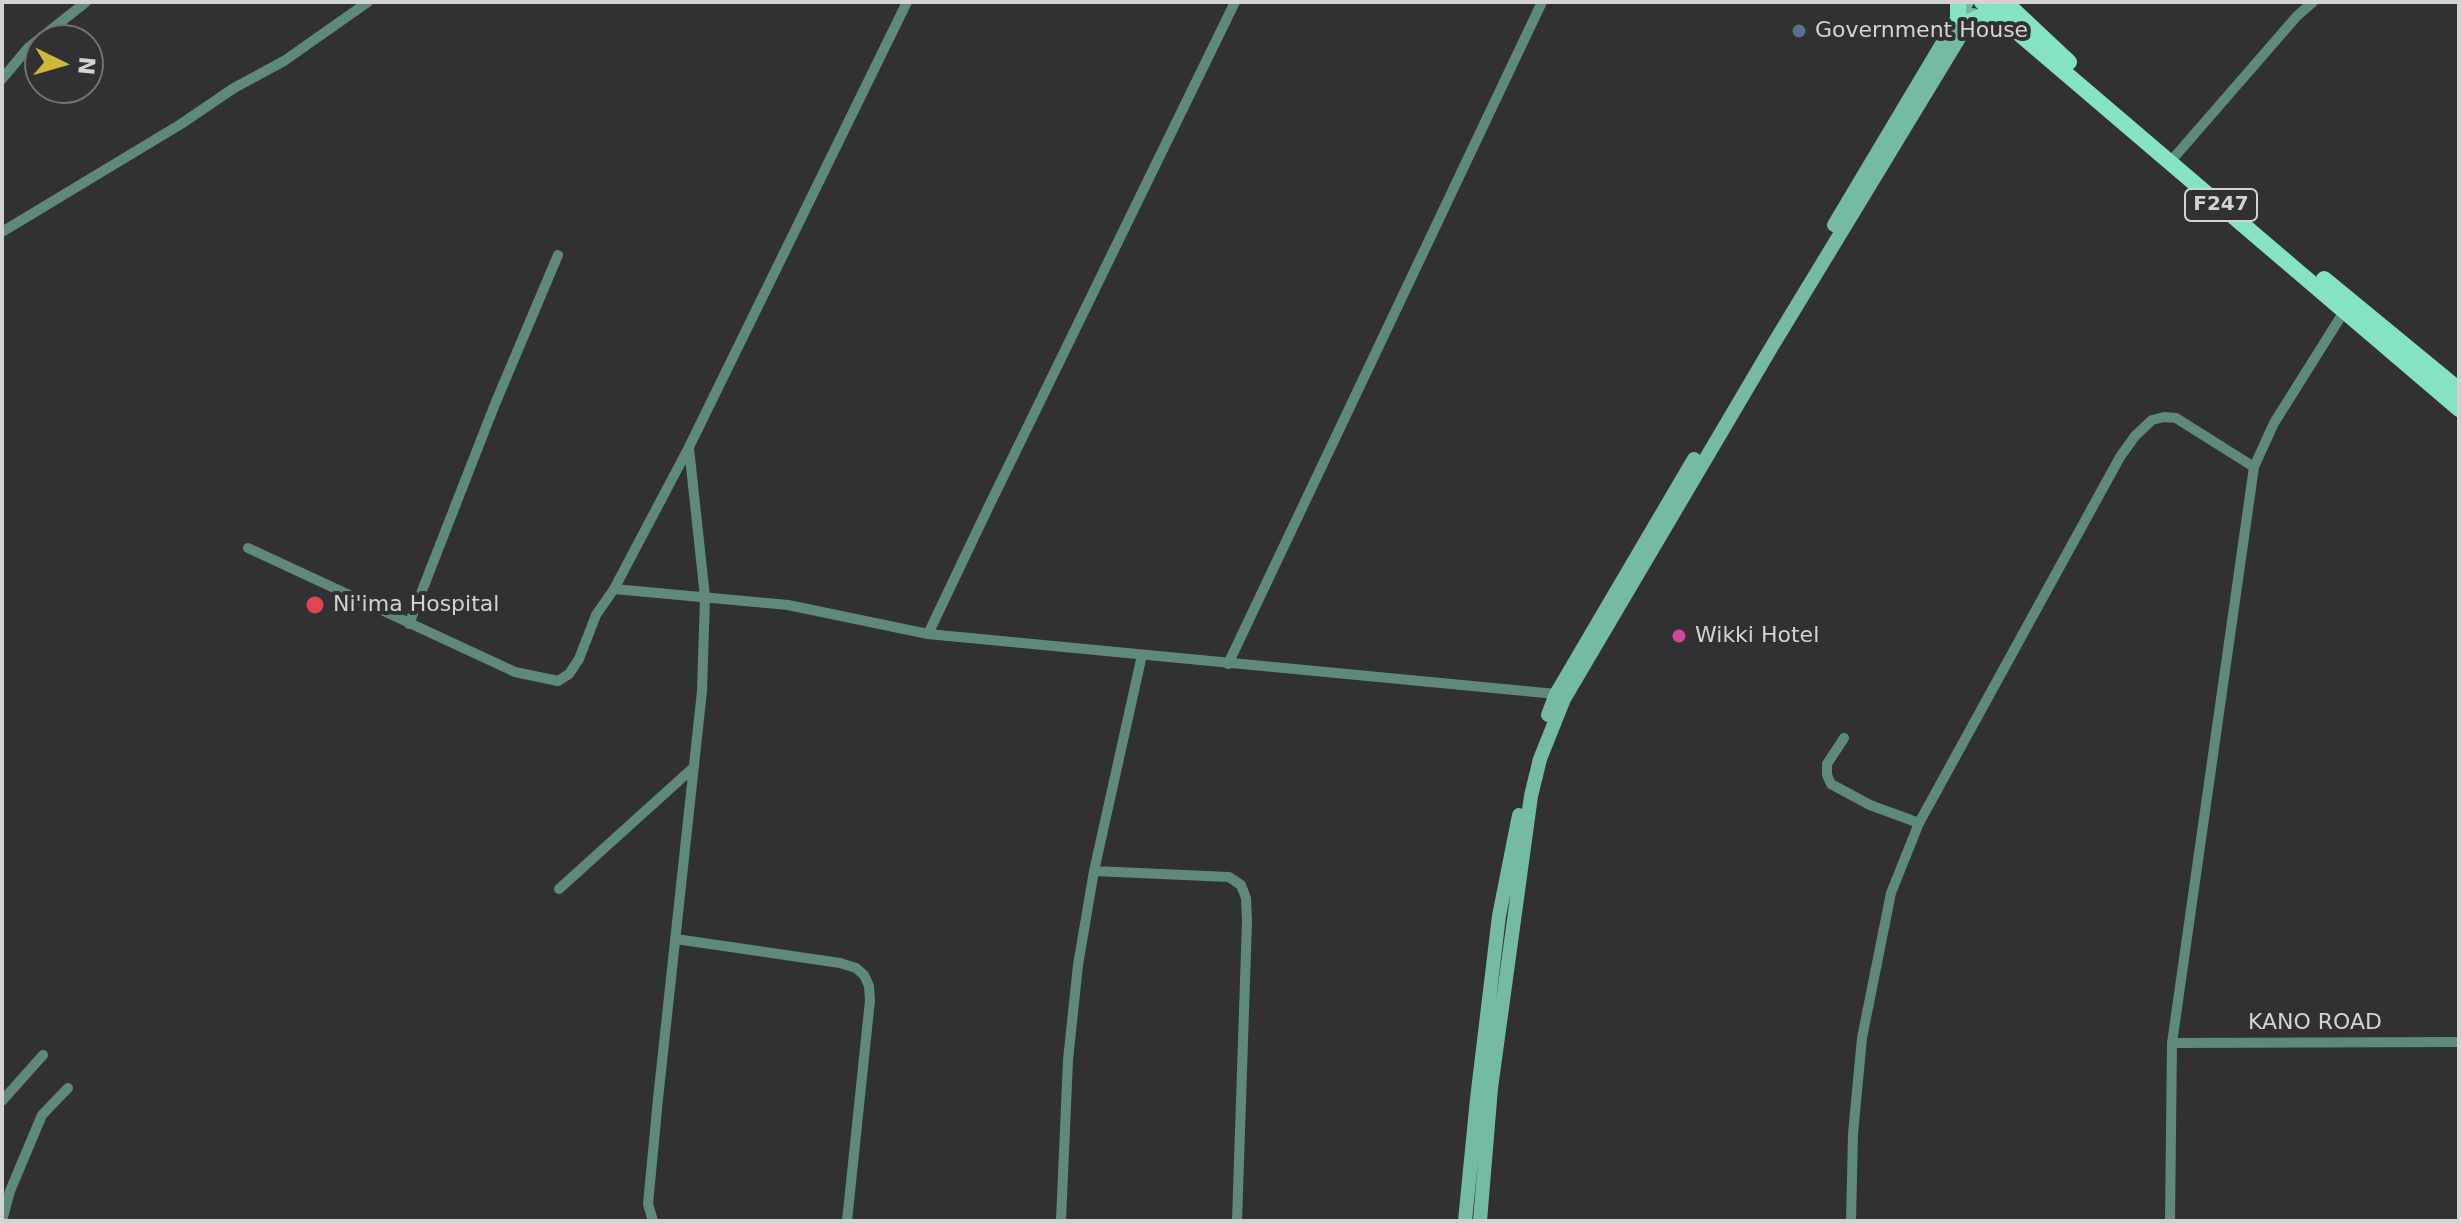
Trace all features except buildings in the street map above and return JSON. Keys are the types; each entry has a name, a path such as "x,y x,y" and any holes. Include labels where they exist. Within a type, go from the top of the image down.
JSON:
{"main road":[{"name":"F247","path":"1980,2 2001,8 2345,310 2456,394"},
{"name":"F247","path":"2001,8 2171,161 2352,300 2456,394"},
{"path":"1963,11 1982,16 2001,8"}],"street":[{"path":"2,79 28,48 86,2"},
{"path":"2,232 181,124 234,88 284,61 368,2"},
{"path":"248,548 515,672 558,681 569,674 579,659 596,615 614,589 689,447 907,2"},
{"path":"928,634 1235,2"},
{"path":"1228,664 1542,2"},
{"path":"1465,1221 1499,916 1528,770 1560,696 1963,11 1977,8 1980,2"},
{"path":"2171,161 2297,16 2313,2"},
{"path":"409,624 495,404 558,255"},
{"path":"2170,1221 2172,1043 2254,467 2274,423 2345,310"},
{"path":"1851,1221 1853,1134 1862,1038 1891,893 1919,823 2120,457 2135,436 2152,420 2176,418 2254,467"},
{"path":"653,1221 648,1204 702,691 705,597 689,447"},
{"path":"614,589 788,605 928,634 1560,696"},
{"path":"1061,1221 1068,1060 1078,965 1094,871 1142,655"},
{"path":"1480,1221 1491,1088 1531,796 1560,696"},
{"path":"1844,738 1827,764 1831,784 1870,805 1919,823"},
{"path":"559,889 694,767"},
{"path":"1094,871 1229,877 1241,885 1246,898 1247,921 1237,1221"},
{"path":"676,939 840,963 856,968 864,975 870,1000 847,1221"},
{"name":"KANO ROAD","path":"2172,1043 2459,1042"},
{"path":"2,1101 43,1055"},
{"path":"2,1221 10,1191 42,1115 68,1088"}],"place":[{"name":"Government House","path":"1799,31"},
{"name":"Ni'ima Hospital","path":"315,605"},
{"name":"Wikki Hotel","path":"1679,636"}]}
